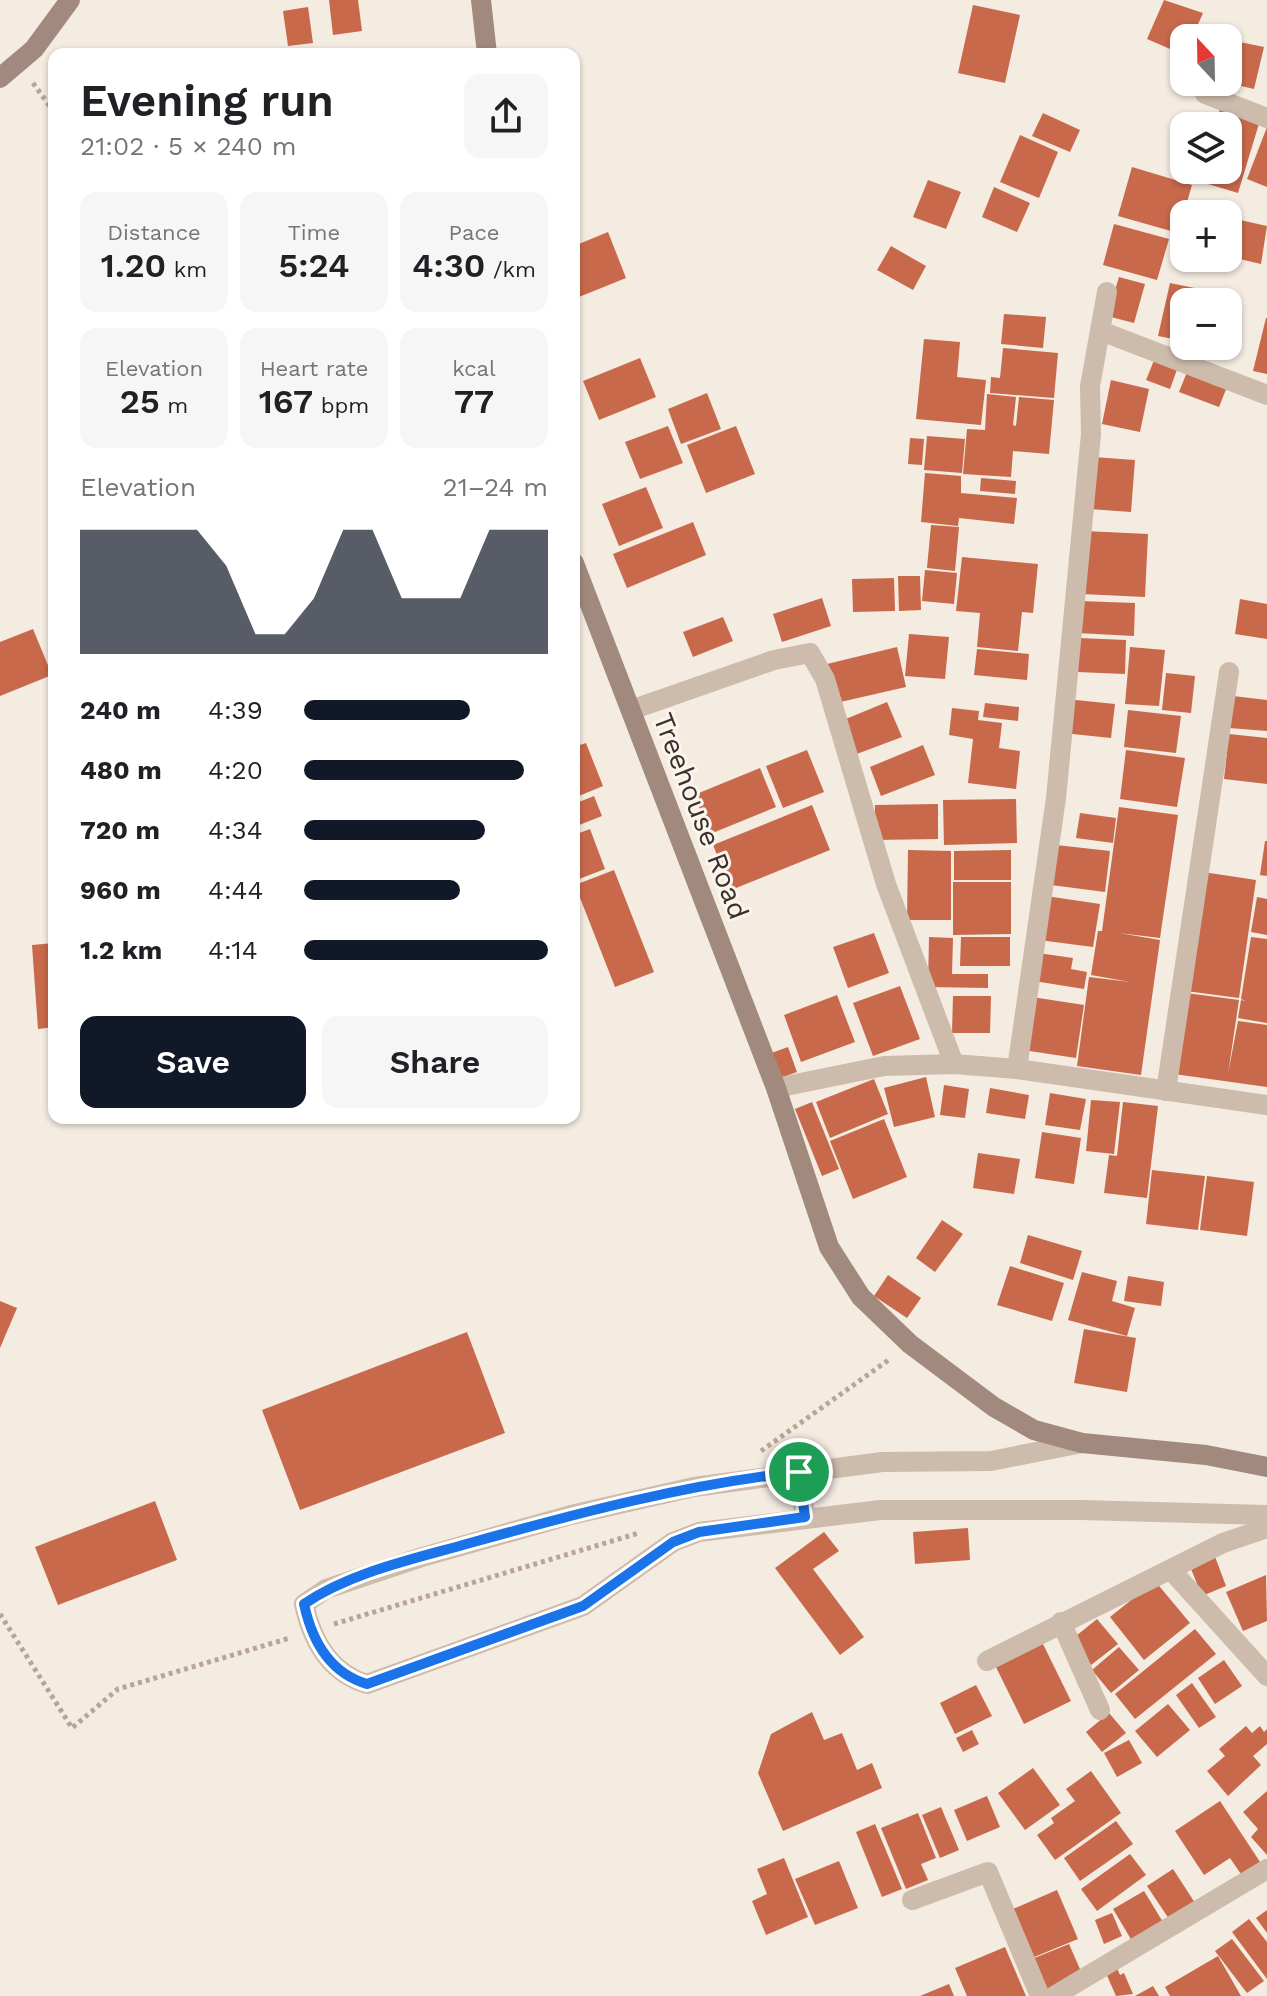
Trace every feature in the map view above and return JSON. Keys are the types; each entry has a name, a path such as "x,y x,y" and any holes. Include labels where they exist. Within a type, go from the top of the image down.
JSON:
{"street":[{"path":"0,78 34,49 70,0"},
{"path":"481,0 486,48"},
{"path":"1210,96 1267,118"},
{"path":"1017,1069 1056,798 1091,434 1090,386 1107,292"},
{"path":"1101,331 1267,395"},
{"name":"Treehouse Road","path":"580,578 776,1088 829,1247 861,1297 910,1344 994,1407 1034,1430 1082,1443 1206,1455 1267,1467"},
{"path":"631,710 774,660 810,653 825,679 886,884 954,1064"},
{"path":"1166,1091 1229,672"},
{"path":"776,1088 884,1066 954,1064 1017,1069 1267,1105"},
{"path":"1082,1443 991,1461 882,1462 799,1472 694,1487 571,1515 409,1561 326,1589 304,1604 310,1632 345,1677 367,1684 583,1606 673,1542 699,1532 805,1517 958,1509 1267,1515"},
{"path":"799,1472 805,1517"},
{"path":"987,1661 1223,1543 1267,1528"},
{"path":"1171,1570 1267,1676"},
{"path":"1061,1622 1100,1710"},
{"path":"1054,1996 1267,1869"},
{"path":"912,1900 988,1872 1040,1996"}],"path":[{"path":"19,62 48,103"}],"building":[{"path":"329,0 358,0 362,31 333,35"},
{"path":"1164,0 1203,13 1198,24 1170,24 1170,49 1147,39"},
{"path":"973,5 1020,15 1005,83 958,73"},
{"path":"308,7 313,43 288,46 283,11"},
{"path":"1242,42 1264,47 1254,89 1242,86"},
{"path":"1221,106 1261,117 1242,180 1242,112 1219,112"},
{"path":"1043,113 1080,130 1070,152 1032,136"},
{"path":"1267,127 1267,187 1247,179"},
{"path":"1020,135 1058,152 1039,198 1000,182"},
{"path":"1132,167 1170,178 1170,184 1192,185 1188,200 1170,200 1170,231 1118,216"},
{"path":"928,180 961,192 946,229 913,217"},
{"path":"1208,184 1241,184 1238,193"},
{"path":"994,187 1030,203 1017,232 982,217"},
{"path":"1242,220 1267,226 1261,264 1242,260"},
{"path":"1114,224 1169,239 1157,280 1103,265"},
{"path":"608,232 626,278 580,297 580,244"},
{"path":"891,246 926,266 913,290 877,270"},
{"path":"1119,277 1145,284 1134,323 1107,316"},
{"path":"1170,283 1194,288 1170,288 1170,338 1158,336"},
{"path":"1004,314 1046,317 1043,348 1001,344"},
{"path":"1267,318 1267,374 1253,371"},
{"path":"924,339 960,342 957,377 986,380 981,425 916,419"},
{"path":"1003,348 1058,353 1054,398 990,393 991,377 1000,378"},
{"path":"640,358 656,397 599,420 583,381"},
{"path":"1155,358 1178,367 1170,389 1146,380"},
{"path":"1187,372 1227,387 1219,407 1179,392"},
{"path":"1111,380 1149,389 1140,432 1102,424"},
{"path":"707,393 721,429 681,444 668,409"},
{"path":"987,394 1016,397 1013,425 1016,426 1019,397 1054,400 1049,454 1013,451 1011,477 963,474 967,429 985,430"},
{"path":"668,426 683,463 640,479 625,442"},
{"path":"736,426 755,474 706,493 687,445"},
{"path":"927,436 965,439 962,473 924,470"},
{"path":"910,438 924,439 922,465 908,464"},
{"path":"1093,457 1135,460 1131,512 1089,509"},
{"path":"925,473 961,476 961,493 1017,498 1014,524 959,518 958,526 921,522"},
{"path":"981,478 1016,481 1015,494 980,491"},
{"path":"646,487 663,528 619,546 602,504"},
{"path":"693,522 706,555 627,588 613,554"},
{"path":"931,525 959,527 955,571 927,568"},
{"path":"1085,531 1148,534 1145,597 1082,594"},
{"path":"962,557 1038,564 1033,613 1022,612 1018,651 977,647 980,613 956,611"},
{"path":"925,570 957,573 954,604 922,601"},
{"path":"898,576 920,576 921,610 899,611"},
{"path":"894,578 895,611 853,612 852,579"},
{"path":"822,598 831,626 782,642 773,614"},
{"path":"1240,599 1267,604 1267,639 1235,634"},
{"path":"1079,601 1135,603 1134,636 1077,633"},
{"path":"723,617 733,641 693,657 683,632"},
{"path":"33,629 48,665 48,677 0,696 0,642"},
{"path":"909,634 949,637 945,679 905,676"},
{"path":"1079,638 1126,640 1125,674 1077,672"},
{"path":"897,647 906,687 836,703 827,664"},
{"path":"1130,647 1165,650 1159,706 1125,704"},
{"path":"977,649 1029,654 1027,680 974,675"},
{"path":"1166,673 1195,676 1191,713 1162,710"},
{"path":"1233,696 1267,700 1267,731 1229,728"},
{"path":"1066,699 1115,704 1111,738 1063,733"},
{"path":"887,702 902,737 854,755 841,721"},
{"path":"985,703 1019,707 1018,721 983,717"},
{"path":"952,708 979,711 978,720 1002,723 999,748 1020,751 1016,789 968,783 973,739 949,735"},
{"path":"1128,710 1181,716 1176,753 1124,747"},
{"path":"1229,734 1267,738 1267,784 1224,779"},
{"path":"586,743 603,786 580,796 580,745"},
{"path":"923,745 935,775 881,796 870,767"},
{"path":"807,750 824,792 783,808 766,766"},
{"path":"1126,750 1185,758 1177,807 1120,799"},
{"path":"760,768 776,807 710,834 694,795"},
{"path":"594,796 602,816 580,825 580,802"},
{"path":"1016,799 1017,843 944,845 943,800"},
{"path":"938,804 938,839 875,840 875,805"},
{"path":"812,805 830,850 731,890 713,845"},
{"path":"1119,807 1178,815 1160,938 1119,933 1160,940 1141,1075 1077,1066 1089,977 1130,982 1091,975 1098,931 1102,931"},
{"path":"1080,813 1116,818 1113,843 1076,838"},
{"path":"590,829 605,869 580,879 580,833"},
{"path":"1267,841 1267,876 1260,875"},
{"path":"1056,845 1110,851 1105,892 1051,885"},
{"path":"908,850 951,851 951,920 907,920"},
{"path":"1011,850 1011,880 954,880 954,851"},
{"path":"614,870 654,972 615,987 580,898 580,883"},
{"path":"1203,872 1256,880 1239,998 1186,991"},
{"path":"953,882 1011,882 1011,934 953,935"},
{"path":"1046,896 1100,904 1093,947 1039,940"},
{"path":"1257,897 1267,899 1267,935 1251,932"},
{"path":"874,933 889,973 848,988 833,947"},
{"path":"929,937 953,938 952,974 988,974 988,988 928,987"},
{"path":"961,937 1010,937 1010,966 960,966"},
{"path":"1251,937 1267,939 1267,1023 1238,1018 1241,1000 1245,1001 1241,999"},
{"path":"48,944 48,1028 38,1029 32,945"},
{"path":"1038,953 1073,958 1071,969 1087,972 1084,989 1034,981"},
{"path":"900,986 920,1039 873,1056 853,1003"},
{"path":"1186,993 1239,1000 1228,1074 1238,1021 1267,1025 1267,1087 1174,1074"},
{"path":"837,995 855,1042 801,1062 784,1015"},
{"path":"953,996 991,996 990,1033 952,1033"},
{"path":"1032,997 1084,1005 1076,1058 1023,1050"},
{"path":"788,1047 797,1072 775,1080 766,1055"},
{"path":"926,1077 935,1117 894,1127 884,1088"},
{"path":"874,1079 888,1114 830,1138 816,1102"},
{"path":"944,1085 969,1089 965,1118 940,1115"},
{"path":"990,1088 1029,1095 1025,1119 986,1113"},
{"path":"1050,1093 1086,1099 1080,1130 1045,1125"},
{"path":"1091,1100 1120,1102 1114,1154 1086,1151"},
{"path":"812,1102 839,1169 822,1176 795,1109"},
{"path":"1123,1102 1158,1106 1147,1198 1104,1193 1109,1155 1117,1156"},
{"path":"884,1119 907,1177 853,1199 830,1141"},
{"path":"1042,1132 1081,1138 1074,1184 1035,1178"},
{"path":"978,1153 1020,1159 1014,1194 973,1188"},
{"path":"1152,1170 1205,1176 1198,1230 1146,1224"},
{"path":"1207,1176 1254,1182 1247,1236 1200,1230"},
{"path":"942,1220 963,1234 935,1272 916,1258"},
{"path":"1028,1235 1082,1251 1073,1280 1020,1263"},
{"path":"1010,1266 1064,1283 1052,1321 997,1305"},
{"path":"1082,1272 1117,1281 1112,1301 1135,1308 1127,1336 1068,1320"},
{"path":"888,1275 921,1298 907,1318 874,1296"},
{"path":"1128,1276 1164,1282 1161,1306 1124,1301"},
{"path":"0,1301 17,1308 0,1348"},
{"path":"1084,1329 1136,1338 1127,1392 1074,1383"},
{"path":"467,1332 505,1433 300,1510 262,1410"},
{"path":"155,1501 177,1560 58,1605 35,1547"},
{"path":"968,1528 970,1560 915,1564 913,1532"},
{"path":"824,1532 839,1551 813,1569 864,1637 840,1655 775,1568"},
{"path":"1214,1554 1226,1586 1202,1596 1189,1564"},
{"path":"1266,1575 1267,1621 1243,1631 1226,1592"},
{"path":"1155,1581 1190,1623 1144,1660 1110,1617"},
{"path":"1097,1619 1118,1644 1091,1665 1071,1640"},
{"path":"1195,1629 1216,1654 1135,1719 1115,1694"},
{"path":"1040,1638 1071,1701 1024,1724 993,1661"},
{"path":"1119,1647 1139,1670 1111,1693 1092,1670"},
{"path":"1224,1660 1242,1686 1215,1704 1198,1678"},
{"path":"1192,1683 1216,1717 1199,1728 1176,1695"},
{"path":"976,1685 992,1716 955,1734 940,1703"},
{"path":"1168,1704 1190,1730 1157,1757 1135,1731"},
{"path":"812,1712 824,1740 842,1733 857,1770 872,1763 882,1788 783,1831 758,1773 771,1734"},
{"path":"1109,1713 1126,1733 1102,1752 1086,1732"},
{"path":"1246,1726 1252,1733 1260,1726 1264,1732 1267,1729 1267,1744 1253,1756 1261,1765 1228,1796 1207,1771 1225,1756 1219,1749"},
{"path":"972,1730 979,1744 963,1752 956,1738"},
{"path":"1129,1740 1142,1763 1117,1777 1104,1753"},
{"path":"1033,1768 1060,1805 1025,1830 998,1793"},
{"path":"1091,1771 1121,1813 1055,1860 1037,1835 1054,1823 1051,1818 1075,1801 1066,1789"},
{"path":"1267,1791 1267,1855 1251,1837 1258,1829 1243,1812"},
{"path":"987,1796 1000,1827 967,1841 954,1810"},
{"path":"1220,1801 1262,1865 1243,1877 1230,1858 1204,1875 1175,1831"},
{"path":"941,1807 959,1850 940,1858 922,1815"},
{"path":"918,1813 936,1858 921,1864 928,1880 906,1889 881,1828"},
{"path":"1116,1821 1133,1844 1080,1881 1064,1858"},
{"path":"875,1824 902,1889 882,1897 856,1832"},
{"path":"1130,1854 1146,1875 1097,1911 1081,1889"},
{"path":"784,1858 808,1917 766,1935 752,1901 767,1894 757,1869"},
{"path":"839,1861 858,1908 815,1925 795,1879"},
{"path":"1173,1869 1197,1906 1171,1922 1147,1886"},
{"path":"1057,1890 1078,1939 1027,1960 1006,1912"},
{"path":"1144,1891 1166,1927 1135,1946 1113,1909"},
{"path":"1267,1910 1267,1933 1256,1918"},
{"path":"1112,1913 1122,1936 1104,1944 1095,1920"},
{"path":"1249,1919 1267,1942 1267,1979 1232,1932"},
{"path":"1232,1939 1264,1981 1247,1993 1215,1951"},
{"path":"1069,1944 1083,1976 1046,1992 1032,1959"},
{"path":"1005,1947 1026,1996 967,1996 955,1968"},
{"path":"1218,1956 1241,1996 1170,1996 1165,1987"},
{"path":"1116,1966 1120,1975 1124,1973 1133,1994 1116,1996 1105,1971"},
{"path":"949,1984 954,1996 920,1996"},
{"path":"1153,1986 1159,1996 1135,1996"}],"route":[{"path":"799,1472 805,1517 699,1532 673,1542 583,1606 367,1684 345,1677 310,1632 304,1604 326,1589 422,1557 571,1515 694,1487 799,1472"}]}
